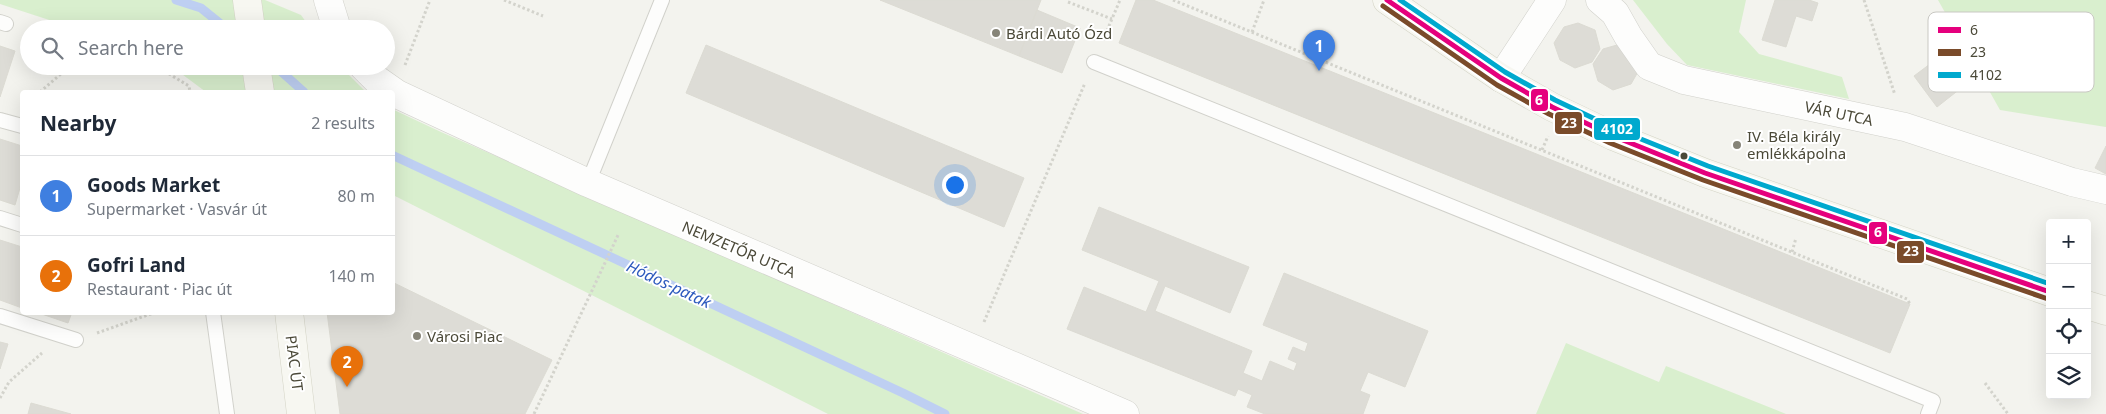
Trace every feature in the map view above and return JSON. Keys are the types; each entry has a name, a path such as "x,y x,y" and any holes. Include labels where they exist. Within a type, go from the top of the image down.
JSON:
{"street":[{"path":"247,0 250,20"},
{"path":"328,0 335,20"},
{"path":"1387,0 1501,78 1552,107 1613,136 1705,173 2046,291"},
{"path":"1501,78 1552,0"},
{"name":"VÁR UTCA","path":"1600,0 1615,13 1649,66 1684,80 1905,127 2072,182 2106,190"},
{"path":"257,75 260,90"},
{"name":"NEMZETŐR UTCA","path":"372,75 392,90"},
{"name":"NEMZETŐR UTCA","path":"395,92 588,184 1125,414"},
{"path":"2091,306 2106,311"},
{"name":"PIAC ÚT","path":"288,315 301,414"}],"lane":[{"path":"588,184 662,0"},
{"path":"1094,62 1933,401 1928,414"},
{"path":"0,120 20,125"},
{"path":"0,218 20,224"},
{"path":"213,315 227,414"},
{"path":"0,316 76,340"}],"path":[{"path":"403,69 430,0"},
{"path":"504,0 543,16"},
{"path":"982,327 1120,0"},
{"path":"1174,0 1908,299 1910,304"},
{"path":"1252,32 1264,0"},
{"path":"1864,0 1905,127"},
{"path":"1068,2 1112,19"},
{"path":"42,90 60,75"},
{"path":"171,75 189,86 190,90"},
{"path":"1542,150 1549,133"},
{"path":"534,414 619,233"},
{"path":"1792,252 1796,238"},
{"path":"0,398 9,382 44,352 147,315"},
{"path":"1985,383 2008,414"}],"green space":[{"path":"0,0 265,0 301,15 305,20 49,20 0,4"},
{"path":"1633,0 1746,0 1739,32 1759,54 1842,77 1849,99 1687,65 1667,44"},
{"path":"1938,0 2106,0 2106,127 2000,110 1990,92 2094,92 2094,12 1945,12"},
{"path":"183,75 349,75 364,90 203,90"},
{"path":"395,110 1083,414 828,414 395,196"},
{"path":"1566,343 1659,382 1666,366 1786,414 1536,414"}],"building":[{"name":"Bárdi Autó Ózd","path":"880,0 1041,0 1019,56"},
{"path":"1136,0 1153,0 1910,304 1890,353 1119,43"},
{"path":"1775,0 1809,0 1818,3 1812,21 1796,16 1786,47 1762,40"},
{"path":"1037,10 1080,28 1062,73 1019,56"},
{"path":"1578,23 1595,30 1600,49 1592,62 1575,68 1560,60 1554,43 1564,27"},
{"path":"706,45 1024,178 1004,227 686,93"},
{"path":"1617,45 1634,51 1639,70 1631,84 1613,90 1598,81 1593,64 1603,49"},
{"path":"0,46 15,51 0,97"},
{"path":"1928,66 1928,92 1956,92 1937,107 1914,76"},
{"path":"0,139 20,145 20,188 15,205 0,200"},
{"path":"2106,146 2106,174 2095,168"},
{"path":"1099,207 1249,267 1230,313 1165,286 1155,311 1252,351 1243,373 1262,381 1270,361 1294,371 1297,363 1288,359 1293,347 1305,352 1308,343 1263,325 1284,273 1428,331 1405,387 1368,372 1360,391 1370,395 1363,414 1265,414 1247,407 1252,395 1238,389 1235,396 1067,329 1084,287 1146,312 1159,281 1082,250"},
{"path":"0,240 20,246 20,307 0,300"},
{"name":"Városi Piac","path":"395,283 552,360 525,414 340,414 327,315 395,315"},
{"path":"45,315 71,315 68,323"},
{"path":"0,342 8,344 0,369"},
{"path":"31,403 71,414 28,414"}],"waterway":[{"name":"Hódos-patak","path":"176,0 201,8 216,20"},
{"name":"Hódos-patak","path":"285,75 302,90"},
{"name":"Hódos-patak","path":"395,156 945,414"}],"transit line":[{"name":"6","path":"1387,0 1501,78 1552,107 1613,136 1705,173 2046,291"},
{"name":"4102","path":"1400,0 1505,72 1555,100 1616,129 1708,166 2046,283"},
{"name":"23","path":"1383,6 1497,85 1549,114 1610,143 1703,180 2046,298"}],"place":[{"name":"Bárdi Autó Ózd","path":"996,33"},
{"name":"Goods Market","path":"1319,71"},
{"name":"IV. Béla király emlékkápolna","path":"1737,145"},
{"name":"Városi Piac","path":"417,336"},
{"name":"Gofri Land","path":"347,387"}]}
